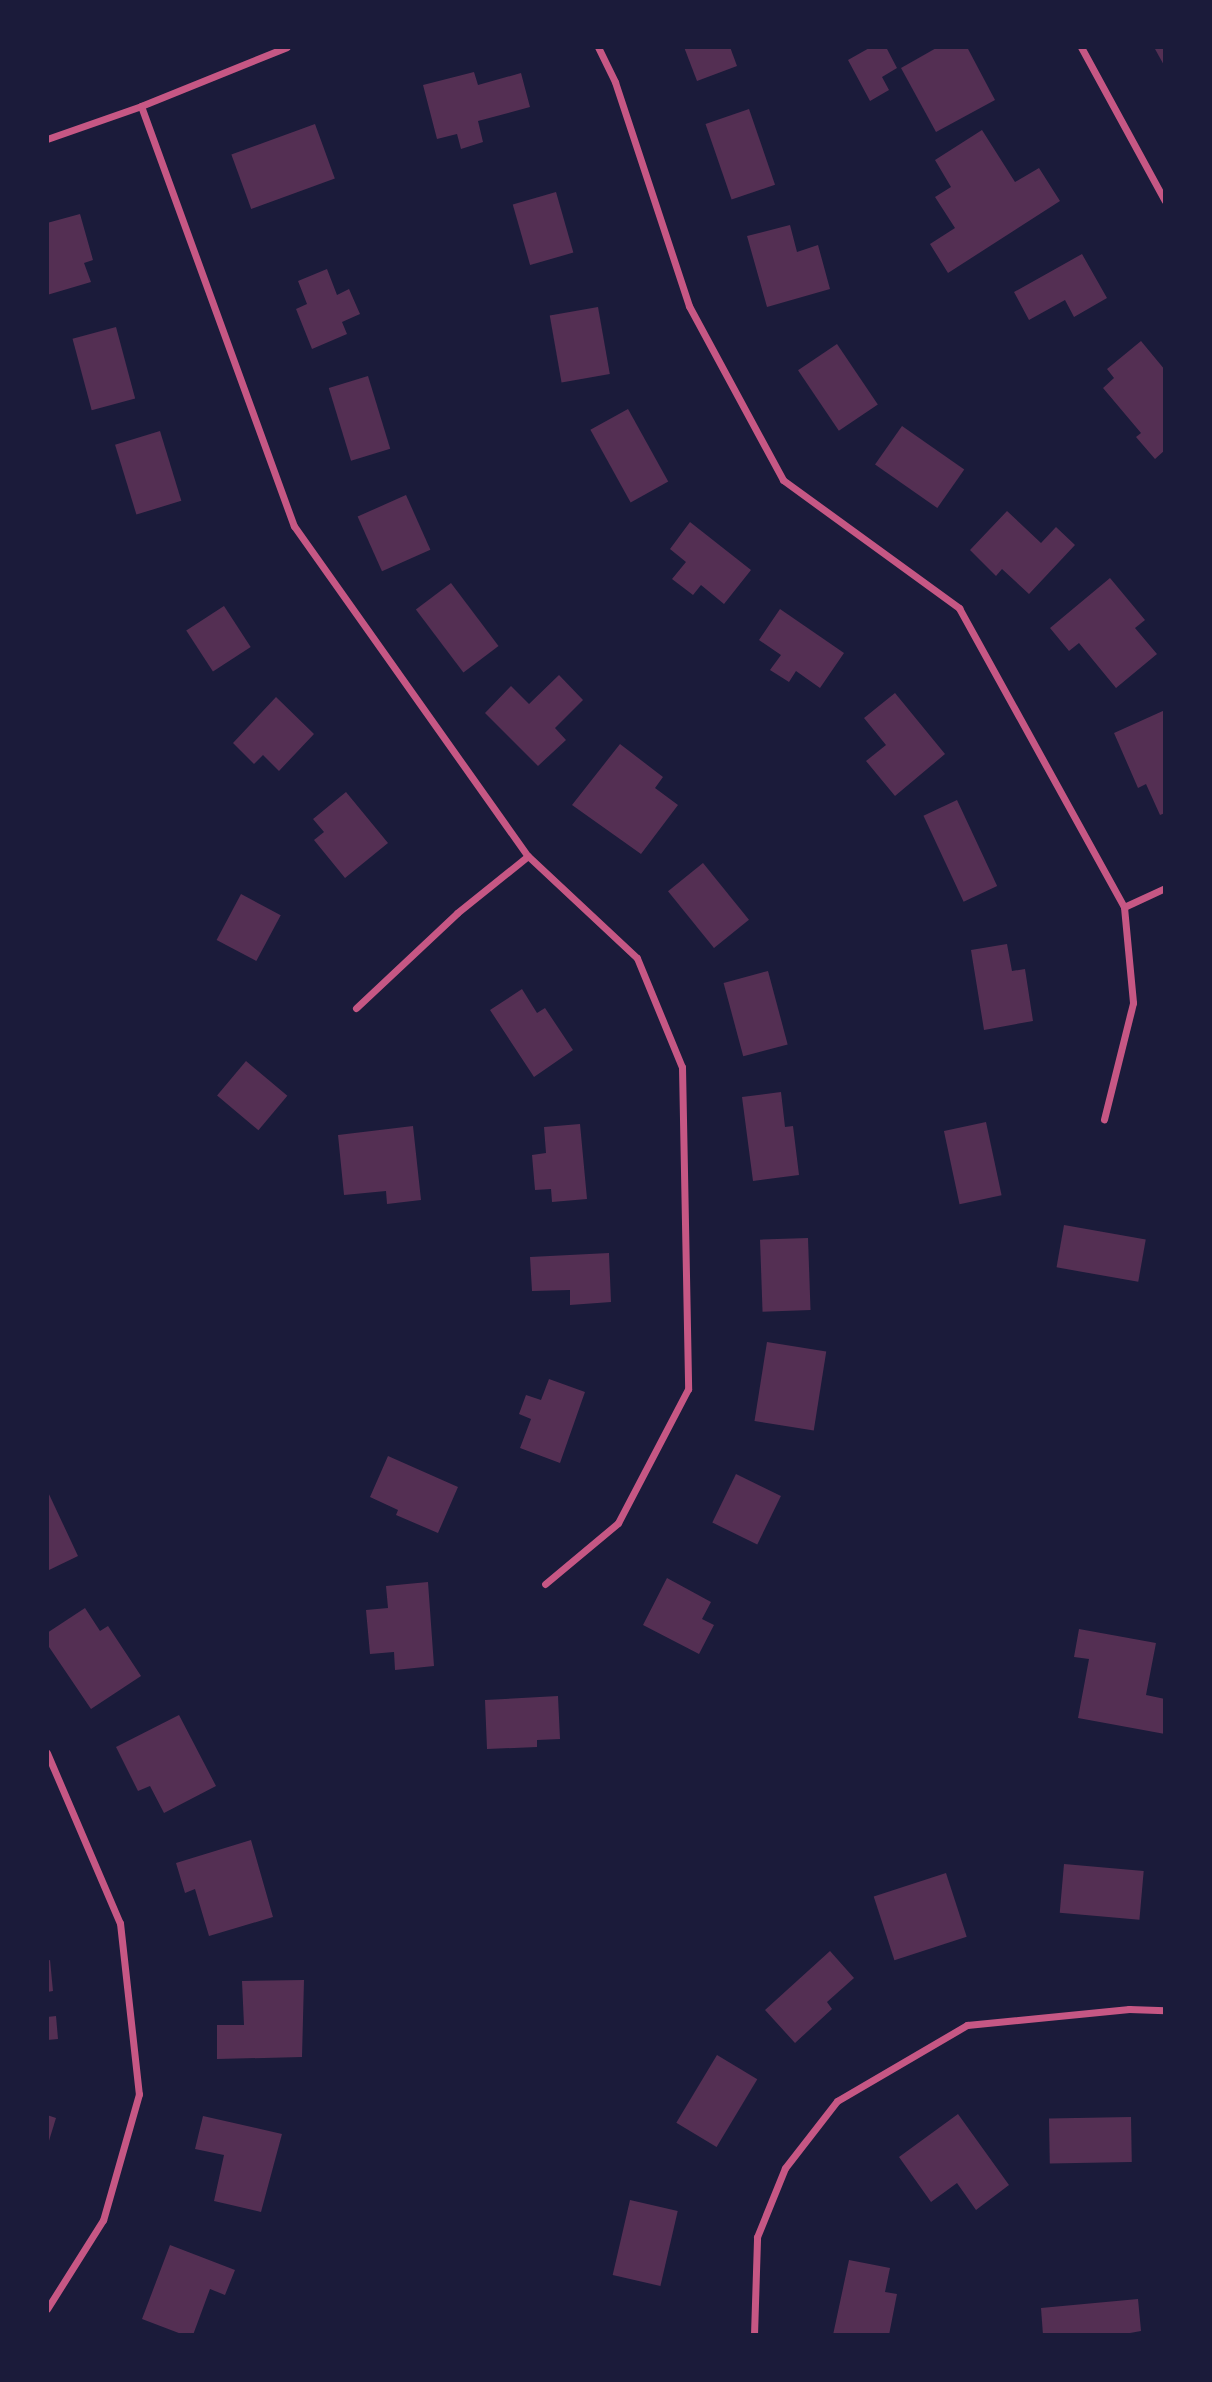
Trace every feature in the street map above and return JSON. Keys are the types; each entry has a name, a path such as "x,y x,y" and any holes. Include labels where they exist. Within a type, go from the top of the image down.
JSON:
{"street":[{"path":"47,139 141,106 287,47"},
{"path":"598,47 615,82 689,306 783,480 959,608 1124,907 1133,1003 1104,1119"},
{"path":"1081,47 1165,201"},
{"path":"141,106 294,526 528,856 637,958 682,1066 688,1389 618,1523 545,1584"},
{"path":"356,1009 457,913 528,856"},
{"path":"1124,907 1165,888"},
{"path":"47,1754 120,1923 139,2094 103,2220 47,2309"},
{"path":"754,2335 757,2237 785,2168 836,2101 967,2025 1129,2009 1165,2010"}],"building":[{"path":"684,47 730,47 737,66 697,81"},
{"path":"871,47 886,47 897,68 882,77 889,90 870,101 848,60"},
{"path":"938,47 967,47 995,100 936,132 901,68"},
{"path":"1165,47 1165,67 1155,49"},
{"path":"474,72 478,85 521,73 530,107 478,121 483,142 461,149 457,134 437,139 423,85"},
{"path":"749,109 775,185 732,200 706,124"},
{"path":"315,124 335,179 251,209 231,154"},
{"path":"982,130 1015,182 1039,168 1060,201 948,273 930,244 955,228 935,197 951,187 935,160"},
{"path":"556,192 573,253 530,265 513,204"},
{"path":"80,214 93,260 84,263 91,282 47,295 47,223"},
{"path":"790,225 797,252 818,245 830,289 767,307 747,236"},
{"path":"1082,254 1107,298 1074,317 1065,300 1029,320 1014,292"},
{"path":"327,269 337,295 349,289 360,314 342,322 347,334 312,349 296,309 307,304 298,281"},
{"path":"598,307 610,374 562,382 550,316"},
{"path":"116,327 135,398 92,410 73,339"},
{"path":"1141,341 1165,370 1165,450 1155,459 1136,437 1141,433 1103,388 1114,378 1107,369"},
{"path":"837,344 878,405 839,431 798,370"},
{"path":"368,376 390,449 351,461 329,388"},
{"path":"628,409 668,482 631,502 590,430"},
{"path":"902,426 964,470 937,508 875,465"},
{"path":"160,431 181,501 136,515 115,445"},
{"path":"406,495 430,550 382,571 358,517"},
{"path":"1007,511 1041,543 1056,527 1075,545 1029,594 1002,569 996,576 970,550"},
{"path":"690,522 751,570 724,604 701,585 693,595 672,579 686,562 670,549"},
{"path":"1110,578 1145,620 1135,628 1157,654 1116,688 1079,643 1069,651 1050,628"},
{"path":"451,583 499,646 463,673 416,609"},
{"path":"224,606 251,647 213,672 186,631"},
{"path":"780,609 844,653 820,688 796,671 789,682 770,670 781,655 759,640"},
{"path":"559,675 583,700 555,728 566,740 538,766 485,713 511,686 529,704"},
{"path":"895,693 945,754 895,796 866,761 886,745 864,718"},
{"path":"276,697 314,734 279,771 263,755 254,764 233,743"},
{"path":"1165,710 1165,813 1160,815 1146,784 1138,788 1114,733"},
{"path":"620,744 663,777 655,788 678,805 641,854 572,805"},
{"path":"346,792 388,843 345,878 314,840 324,832 313,819"},
{"path":"957,800 997,886 964,902 923,816"},
{"path":"703,863 749,920 714,948 668,891"},
{"path":"241,894 281,915 256,961 217,940"},
{"path":"1007,944 1012,971 1025,969 1033,1021 984,1030 971,950"},
{"path":"768,971 788,1044 743,1056 724,983"},
{"path":"522,989 537,1013 545,1008 573,1050 534,1077 490,1010"},
{"path":"246,1061 287,1096 258,1130 217,1095"},
{"path":"781,1092 785,1127 793,1126 799,1175 753,1181 742,1097"},
{"path":"986,1122 1002,1195 960,1204 944,1131"},
{"path":"580,1124 587,1199 552,1202 551,1189 535,1190 532,1155 546,1153 544,1127"},
{"path":"413,1126 421,1200 387,1204 386,1191 344,1195 338,1135"},
{"path":"1064,1225 1146,1239 1138,1282 1057,1267"},
{"path":"808,1238 811,1310 763,1312 760,1240"},
{"path":"609,1253 611,1302 570,1305 570,1290 532,1291 530,1257"},
{"path":"767,1342 826,1351 814,1430 754,1421"},
{"path":"549,1379 585,1392 560,1463 520,1448 531,1419 519,1414 526,1395 541,1400"},
{"path":"388,1456 458,1487 438,1533 396,1515 398,1510 370,1497"},
{"path":"736,1474 781,1496 757,1544 712,1523"},
{"path":"47,1490 78,1556 47,1571"},
{"path":"667,1578 711,1602 702,1619 714,1625 699,1654 643,1625"},
{"path":"428,1582 434,1666 395,1670 394,1652 370,1654 366,1610 388,1608 386,1586"},
{"path":"85,1608 100,1631 108,1626 141,1676 91,1709 47,1644 47,1633"},
{"path":"1079,1629 1156,1643 1146,1695 1165,1699 1165,1734 1078,1718 1089,1659 1074,1657"},
{"path":"558,1696 560,1739 537,1740 537,1747 487,1749 485,1700"},
{"path":"179,1715 216,1786 164,1813 150,1786 138,1791 116,1747"},
{"path":"251,1840 273,1917 209,1936 195,1889 185,1893 176,1863"},
{"path":"1064,1864 1144,1871 1139,1920 1060,1913"},
{"path":"946,1873 967,1937 894,1960 874,1896"},
{"path":"830,1951 854,1978 827,2002 832,2009 795,2043 765,2010"},
{"path":"50,1960 53,1991 47,1992 47,1961"},
{"path":"304,1980 302,2057 217,2059 217,2025 244,2025 242,1981"},
{"path":"56,2016 58,2039 47,2040 47,2017"},
{"path":"717,2055 757,2079 717,2147 676,2123"},
{"path":"958,2114 1009,2185 976,2210 957,2183 931,2202 899,2157"},
{"path":"47,2115 56,2118 48,2144 47,2144"},
{"path":"203,2116 282,2134 261,2212 214,2201 224,2155 195,2149"},
{"path":"1131,2117 1132,2162 1050,2163 1049,2118"},
{"path":"630,2200 678,2211 660,2286 613,2275"},
{"path":"170,2245 235,2270 225,2295 210,2289 193,2335 184,2335 142,2319"},
{"path":"849,2260 890,2268 885,2292 897,2294 889,2335 833,2335"},
{"path":"1138,2299 1141,2331 1119,2335 1043,2335 1041,2308"}]}
